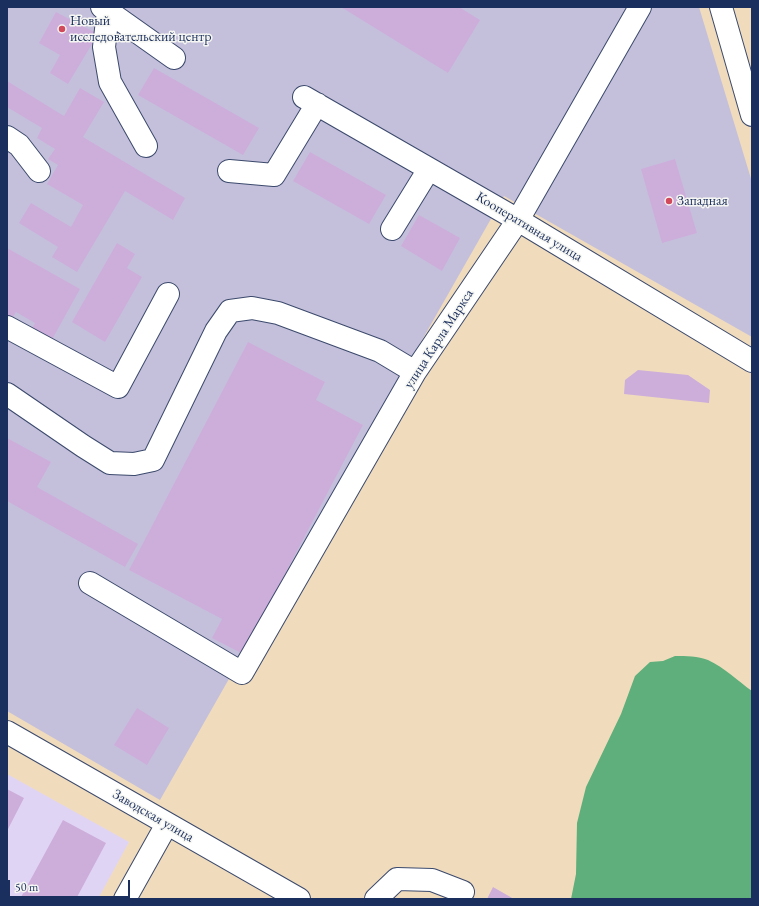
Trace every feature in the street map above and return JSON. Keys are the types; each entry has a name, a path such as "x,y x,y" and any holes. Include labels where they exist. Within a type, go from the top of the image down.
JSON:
{"street":[{"name":"улица Карла Маркса","path":"90,583 242,673 415,372 518,220 640,7"},
{"path":"721,7 752,115"},
{"path":"105,9 174,58"},
{"path":"105,9 104,47 110,82 146,146"},
{"name":"Кооперативная улица","path":"229,171 274,175 310,100 518,220 752,361"},
{"path":"7,137 19,146 39,171"},
{"path":"392,228 429,168"},
{"path":"7,327 118,387 168,294"},
{"path":"7,394 110,463 134,464 153,460 216,331 230,311 252,308 278,313 380,351 415,372"},
{"name":"Заводская улица","path":"7,732 299,899"},
{"path":"125,899 167,824"},
{"path":"376,899 397,878 432,880 463,892"}],"shaded area":[{"path":"7,7 699,7 752,182 752,337 504,196 160,800 7,711"},
{"path":"7,774 129,842 98,899 7,899"}],"green space":[{"path":"675,656 688,656 708,660 726,671 752,691 752,899 571,899 576,874 577,823 586,787 621,714 635,676 650,662 663,661"}],"building":[{"path":"341,7 459,7 480,20 448,73"},
{"path":"56,12 98,34 68,84 50,73 60,55 39,43"},
{"path":"154,68 259,128 243,155 138,95"},
{"path":"7,81 64,116 80,88 104,102 83,137 185,198 173,220 125,191 77,272 52,257 58,247 19,223 31,203 71,227 83,205 47,184 58,165 48,159 55,149 37,138 42,128 7,107"},
{"path":"310,152 386,195 369,224 293,181"},
{"name":"Западная","path":"675,159 697,233 662,243 641,169"},
{"path":"419,215 460,238 442,271 401,246"},
{"path":"117,243 135,254 127,268 142,277 105,342 72,322"},
{"path":"7,248 80,289 49,345 29,334 35,323 16,312 9,324 7,323"},
{"path":"248,342 325,382 316,400 363,425 243,654 212,638 222,619 129,570"},
{"path":"638,370 688,375 710,390 709,403 624,394 625,380"},
{"path":"7,438 51,462 37,487 138,544 125,567 7,501"},
{"path":"137,708 169,728 147,765 114,745"},
{"path":"7,789 24,798 7,831"},
{"path":"63,820 106,843 76,899 20,899"},
{"path":"493,887 514,899 487,899"}],"place":[{"name":"Новый исследовательский центр","path":"62,29"},
{"name":"Западная","path":"669,201"}]}
